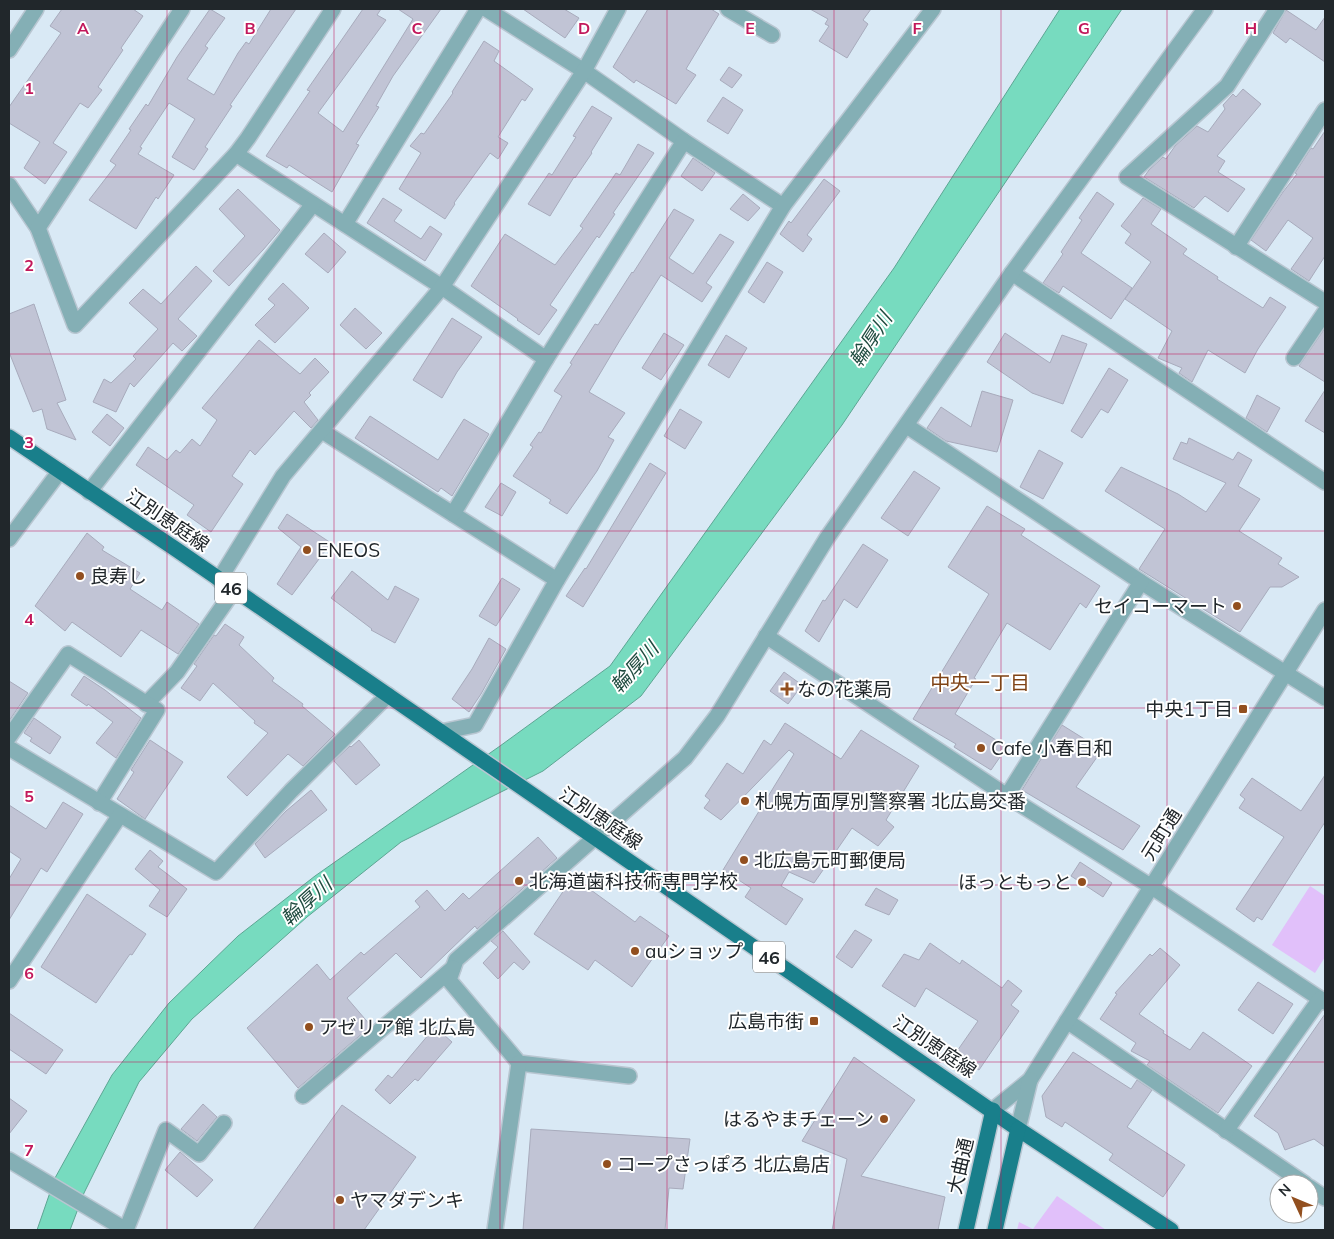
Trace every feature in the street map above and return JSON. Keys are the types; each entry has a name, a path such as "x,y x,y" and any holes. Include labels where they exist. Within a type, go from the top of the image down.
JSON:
{"main road":[{"name":"江別恵庭線","path":"9,437 388,695 1018,1129 1171,1230"},
{"name":"大曲通","path":"966,1230 993,1110"},
{"path":"995,1230 1018,1129"}],"street":[{"path":"9,50 36,9"},
{"path":"38,228 182,9"},
{"path":"9,185 38,228 75,325 236,154 333,9"},
{"path":"345,224 478,9"},
{"path":"486,9 584,71 684,141 783,206"},
{"path":"219,580 283,476 442,287 584,71 618,9"},
{"path":"728,9 772,36"},
{"path":"446,736 475,724 557,580 783,206 933,9"},
{"path":"629,1076 523,1063 449,980 456,960 685,758 716,716 827,538 1012,274 1205,9"},
{"path":"1277,9 1228,86 1127,177 1325,302"},
{"path":"1236,247 1325,110"},
{"path":"453,514 546,358 684,141"},
{"path":"236,154 442,287 546,358"},
{"path":"89,492 313,204"},
{"path":"1012,274 1325,482"},
{"path":"1294,358 1325,312"},
{"path":"906,426 1141,582 1325,698"},
{"path":"322,431 557,580"},
{"path":"9,539 60,471"},
{"path":"1007,796 1141,582"},
{"path":"146,704 178,672 234,590"},
{"name":"元町通","path":"1030,1080 1325,610"},
{"path":"766,636 1007,796 1152,887 1323,1001 1226,1131"},
{"path":"9,737 68,654 157,710 99,803"},
{"path":"9,748 216,872 291,791 388,695"},
{"path":"9,981 120,816"},
{"path":"304,1096 454,967"},
{"path":"1067,1021 1290,1174"},
{"path":"495,1230 523,1063"},
{"path":"993,1110 1030,1080"},
{"path":"1018,1129 1030,1080"},
{"path":"15,1164 122,1227 166,1130 200,1154 224,1123"}],"shaded area":[{"path":"1310,886 1325,896 1325,957 1315,973 1272,945"},
{"path":"1057,1196 1106,1230 1017,1230 1019,1222 1033,1229"}],"water":[{"name":"輪厚川","path":"1060,9 1122,9 842,425 641,696 543,771 401,842 307,917 192,1019 139,1082 84,1193 70,1230 37,1230 55,1178 112,1075 169,1003 238,936 315,876 610,666 894,268"}],"building":[{"path":"62,9 133,9 143,16 98,87 102,90 88,108 80,103 53,143 67,152 45,184 24,168 40,142 9,123 9,107 61,33 50,26"},
{"path":"210,9 225,18 205,46 208,48 187,79 214,95 238,53 246,42 249,44 271,9 296,9 230,105 232,106 205,147 208,149 194,170 172,157 195,119 169,103 140,147 142,148 138,154 174,175 158,199 156,197 136,229 89,200 116,165 110,161 131,130 129,129 146,104 148,106 177,57"},
{"path":"363,9 381,9 377,15 386,20 318,113 343,132 413,19 398,9 441,9 393,76 376,106 379,107 356,144 359,145 332,192 289,165 287,168 266,156 310,91 307,90"},
{"path":"523,9 564,9 579,18 565,38"},
{"path":"648,9 711,9 719,14 686,69 696,75 676,104 636,80 634,83 613,67"},
{"path":"810,9 871,9 863,20 868,24 847,58 819,41 829,26 825,24 828,19"},
{"path":"1286,10 1316,30 1325,17 1325,62 1290,38 1286,43 1273,33"},
{"path":"484,41 499,51 494,61 533,89 525,101 522,99 498,137 508,143 498,159 490,153 454,203 445,219 399,189 421,153 410,146 421,133 424,134 453,93"},
{"path":"729,67 742,75 732,88 720,80"},
{"path":"1243,89 1261,104 1217,156 1225,161 1218,172 1245,189 1228,212 1205,196 1194,208 1144,177 1163,157 1166,159 1175,146 1197,126 1208,132 1225,109 1223,105 1233,94 1236,97"},
{"path":"723,97 743,110 728,134 707,121"},
{"path":"592,106 612,118 592,153 574,177 550,216 528,204 549,173 552,175 576,137 573,136"},
{"path":"1325,131 1325,256 1309,281 1291,269 1313,238 1288,220 1266,251 1251,240 1297,174 1295,173 1311,148 1313,149"},
{"path":"638,144 654,153 613,213 615,214 599,238 597,236 550,305 557,310 539,335 471,286 505,234 555,265 583,228 580,226 616,173 620,175"},
{"path":"693,158 715,173 702,191 681,176"},
{"path":"824,179 840,191 807,235 812,239 803,252 780,234 789,221 791,223"},
{"path":"238,189 280,230 229,286 213,271 245,236 219,209"},
{"path":"1097,192 1114,204 1081,253 1132,288 1111,319 1063,286 1059,293 1043,283 1063,254 1061,252 1082,220 1079,218"},
{"path":"743,194 760,208 748,221 730,209"},
{"path":"383,198 402,210 394,221 421,239 430,226 442,234 425,261 367,223"},
{"path":"1143,198 1161,209 1151,224 1187,249 1183,254 1218,277 1217,279 1263,308 1270,297 1286,307 1258,349 1245,373 1208,350 1192,382 1179,373 1182,368 1158,358 1172,331 1125,299 1151,262 1125,243 1131,234 1121,226"},
{"path":"674,209 694,220 669,258 693,274 720,234 734,242 706,283 712,287 702,302 661,275 620,340 589,392 625,413 608,437 614,440 597,471 567,514 549,503 551,500 513,476 533,447 530,445 539,432 541,433 562,396 554,391 572,364 570,363 595,324 598,325"},
{"path":"324,233 346,252 328,273 305,254"},
{"path":"767,262 783,272 764,303 748,292"},
{"path":"196,266 212,281 178,319 197,336 182,351 173,343 134,387 130,383 116,412 93,402 104,379 111,383 136,359 133,356 158,329 129,303 143,289 161,304"},
{"path":"283,283 309,308 275,343 255,325 275,305 268,299"},
{"path":"34,304 66,400 57,403 76,440 47,429 42,409 33,412 9,352 9,314"},
{"path":"355,308 382,333 366,349 340,325"},
{"path":"452,318 482,337 457,372 442,398 413,380"},
{"path":"1325,328 1325,382 1299,366"},
{"path":"664,333 684,345 661,380 642,368"},
{"path":"1005,333 1050,363 1062,335 1087,344 1063,404 1032,393 987,362"},
{"path":"726,335 747,348 729,378 708,365"},
{"path":"259,340 300,374 315,358 329,372 309,393 311,395 304,402 318,420 311,428 294,411 255,455 250,450 232,476 243,484 211,532 187,515 194,505 136,465 148,447 167,460 176,450 180,453 192,439 200,446 217,420 202,408"},
{"path":"1109,368 1128,380 1108,413 1101,409 1082,438 1071,431"},
{"path":"1325,390 1325,433 1305,421"},
{"path":"982,391 1013,400 997,452 946,441 927,428 941,407 971,427"},
{"path":"1257,395 1280,408 1267,432 1246,418"},
{"path":"680,409 702,422 685,449 664,436"},
{"path":"107,414 124,428 110,446 92,432"},
{"path":"370,416 438,460 464,419 489,434 452,496 441,488 438,492 355,438"},
{"path":"1189,438 1233,460 1238,452 1252,460 1238,486 1260,499 1239,531 1282,558 1278,564 1299,577 1282,587 1270,587 1240,632 1139,569 1165,529 1105,491 1121,467 1178,494 1206,512 1226,483 1173,459 1181,442 1187,444"},
{"path":"1039,450 1063,463 1043,499 1020,487"},
{"path":"650,463 666,473 583,607 566,596 586,569"},
{"path":"914,471 940,488 908,536 881,518"},
{"path":"501,483 516,492 502,516 485,507"},
{"path":"987,506 1025,529 1021,535 1100,586 1086,608 1080,603 1050,650 1007,623 974,678 976,679 955,714 1007,747 991,770 954,747 956,744 913,719 989,594 948,567"},
{"path":"287,514 331,543 292,595 277,584 301,547 278,528"},
{"path":"87,533 104,547 102,550 140,573 130,589 162,610 167,602 199,624 178,654 141,630 121,657 72,622 65,631 35,606"},
{"path":"863,544 888,560 857,608 844,599 819,642 805,631 823,600 825,601"},
{"path":"352,571 388,600 395,586 419,599 395,643 371,630 331,598"},
{"path":"502,578 520,589 496,626 479,616"},
{"path":"225,624 244,637 239,645 274,678 272,681 303,704 302,706 335,734 303,766 288,754 247,796 227,777 268,733 254,723 255,721 213,683 200,701 181,688 197,666 194,664 214,635 216,636"},
{"path":"489,638 506,649 469,712 452,699 472,669"},
{"path":"784,672 802,685 788,704 770,691"},
{"path":"84,676 141,718 116,758 96,743 113,722 88,704 87,706 71,695"},
{"path":"9,681 28,693 9,721"},
{"path":"34,718 61,737 50,754 30,741 32,738 24,733"},
{"path":"785,723 841,759 861,730 919,766 886,820 894,827 878,846 852,828 814,883 789,872 781,886 803,899 786,925 745,897 751,888 723,870 794,754 789,750 721,820 704,808 710,800 705,796 727,763 743,774 764,740 771,745"},
{"path":"1062,725 1102,750 1076,787 1140,826 1123,850 1022,790"},
{"path":"150,740 183,762 145,819 117,799 134,772 131,770"},
{"path":"359,740 380,765 356,785 334,761"},
{"path":"1325,775 1325,822 1262,920 1257,917 1254,922 1236,909 1284,837 1239,808 1245,799 1240,795 1252,778 1301,811"},
{"path":"311,790 327,810 265,858 255,844 286,811"},
{"path":"63,802 83,814 47,872 41,868 9,920 9,879 21,859 9,851 9,805 46,829"},
{"path":"538,837 557,858 477,929 475,926 421,978 396,953 347,998 371,1026 298,1088 247,1028 317,964 330,980 361,952 364,955 420,907 415,901 427,890 445,911 463,893 469,899"},
{"path":"150,850 163,861 158,867 187,889 167,917 149,906 160,890 135,869"},
{"path":"1080,862 1112,883 1103,897 1071,876"},
{"path":"573,877 635,922 640,916 669,936 632,987 595,960 588,970 534,934"},
{"path":"876,888 898,900 889,915 865,905"},
{"path":"87,894 146,934 96,1003 41,967"},
{"path":"855,930 872,940 852,968 836,957"},
{"path":"503,931 530,962 523,970 514,962 498,979 483,963 498,947 491,941"},
{"path":"930,943 960,964 962,960 1002,988 1008,980 1022,991 1011,1005 1019,1011 979,1070 955,1054 978,1021 926,988 915,1007 882,986 904,954 919,960"},
{"path":"1160,948 1180,965 1139,1014 1164,1031 1163,1033 1190,1050 1203,1032 1252,1066 1218,1113 1147,1065 1150,1061 1131,1051 1136,1043 1100,1019 1117,994 1115,993 1150,954 1152,956"},
{"path":"1258,982 1293,1004 1273,1034 1238,1010"},
{"path":"9,1013 63,1050 46,1074 9,1049"},
{"path":"1325,1014 1325,1147 1314,1139 1285,1150 1278,1133 1254,1116"},
{"path":"435,1027 452,1042 418,1081 415,1079 390,1104 375,1090 388,1075 392,1078"},
{"path":"1073,1052 1131,1089 1137,1080 1152,1090 1127,1127 1185,1165 1163,1197 1109,1160 1113,1154 1065,1122 1062,1127 1046,1117 1042,1096"},
{"path":"854,1057 915,1100 861,1176 945,1197 938,1230 832,1230 847,1159 802,1141"},
{"path":"9,1098 27,1111 9,1134"},
{"path":"203,1104 217,1117 197,1141 181,1129"},
{"path":"342,1105 416,1157 364,1230 253,1230"},
{"name":"コープさっぽろ 北広島店","path":"531,1129 690,1139 683,1189 669,1188 665,1230 523,1230"},
{"path":"180,1152 213,1180 197,1197 165,1170"}],"place":[{"name":"ENEOS","path":"307,550"},
{"name":"良寿し","path":"80,576"},
{"name":"セイコーマート","path":"1237,606"},
{"name":"なの花薬局","path":"787,689"},
{"name":"中央1丁目","path":"1243,709"},
{"name":"Cafe 小春日和","path":"981,748"},
{"name":"札幌方面厚別警察署 北広島交番","path":"745,801"},
{"name":"北広島元町郵便局","path":"744,860"},
{"name":"北海道歯科技術専門学校","path":"519,881"},
{"name":"ほっともっと","path":"1082,882"},
{"name":"auショップ","path":"635,951"},
{"name":"広島市街","path":"814,1021"},
{"name":"アゼリア館 北広島","path":"309,1027"},
{"name":"はるやまチェーン","path":"884,1119"},
{"name":"コープさっぽろ 北広島店","path":"607,1164"},
{"name":"ヤマダデンキ","path":"340,1200"}],"district":[{"name":"中央一丁目","path":"980,682"}]}
